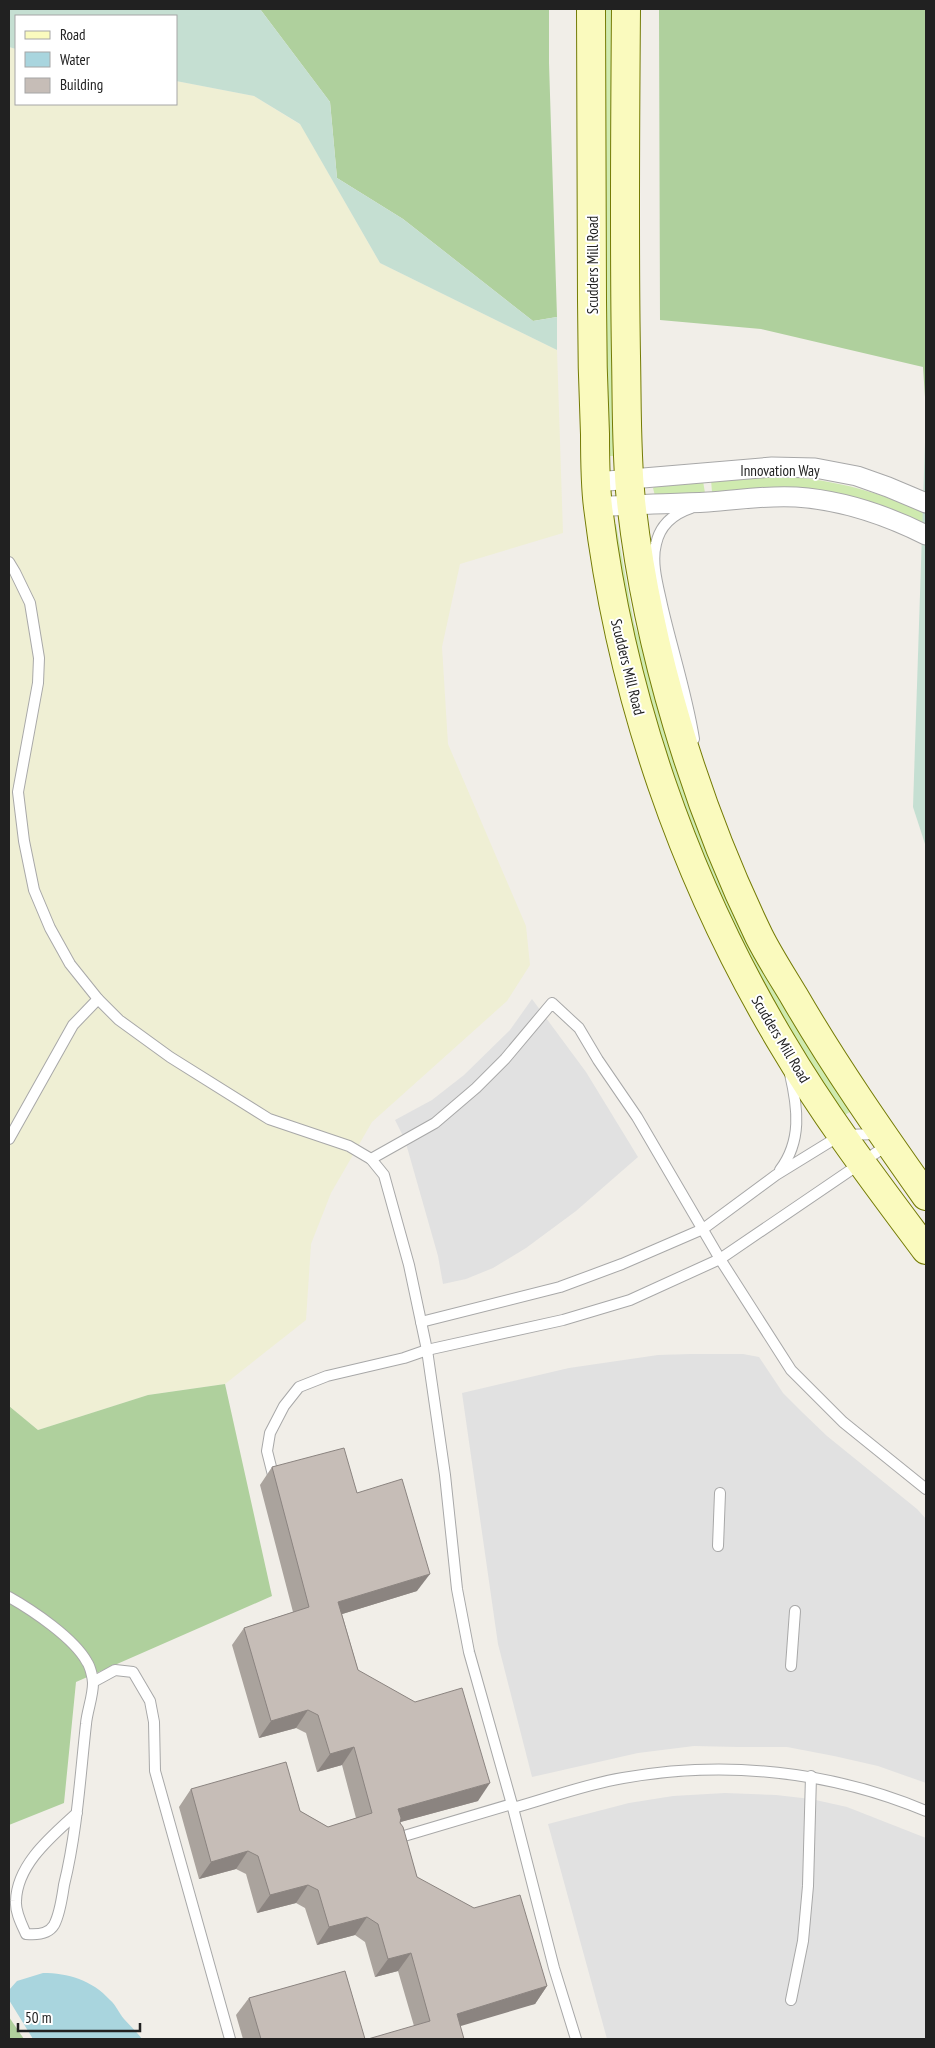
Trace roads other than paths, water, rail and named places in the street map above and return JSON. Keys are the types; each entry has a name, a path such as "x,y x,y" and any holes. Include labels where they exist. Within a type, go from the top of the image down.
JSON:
{"main road":[{"name":"Scudders Mill Road","path":"591,9 592,354 597,495 616,622 641,719 663,792 712,911 758,1003 841,1135 926,1250"},
{"path":"626,9 625,278 630,492 641,573 654,633 672,703 693,772 716,834 761,939 826,1050 926,1196"}],"street":[{"name":"Innovation Way","path":"630,492 772,467 815,468 857,476 888,486 926,503"},
{"path":"597,495 630,492"},
{"path":"597,495 630,492"},
{"name":"Innovation Way","path":"630,492 710,502 753,497 796,497 837,503 872,512 926,535"}],"lane":[{"path":"693,772 694,740 692,724 668,632 658,585 654,554 660,532 673,516 710,502"},
{"path":"9,562 16,572 30,603 39,658 38,683 18,792 24,841 34,890 50,928 70,964 98,999 119,1020 170,1057 268,1118 349,1146 371,1159 384,1175 406,1256 427,1350 444,1466 457,1589 469,1652 513,1806 552,1959 576,2039"},
{"path":"9,1139 73,1025 98,999"},
{"path":"371,1159 435,1123 476,1088 510,1053 552,1003 578,1028 637,1117 720,1259 791,1370 843,1422 926,1490"},
{"path":"776,1175 794,1146 797,1117 795,1095 784,1047"},
{"path":"421,1322 560,1287 622,1264 703,1229 776,1175 841,1135 886,1139"},
{"path":"273,1475 267,1451 270,1433 284,1406 299,1387 327,1376 404,1358 427,1350 564,1320 630,1300 720,1259 861,1162 886,1139"},
{"path":"718,1546 720,1493"},
{"path":"9,1597 40,1617 69,1640 88,1662 93,1682 87,1710 77,1813 71,1859 60,1909 53,1927 47,1932 36,1935 26,1934 20,1922 15,1902 19,1883 32,1859 54,1834 77,1813"},
{"path":"791,1666 795,1611"},
{"path":"93,1682 115,1670 133,1672 150,1701 154,1722 155,1771 230,2039"},
{"path":"394,1839 622,1778 668,1772 735,1770 811,1776 852,1785 900,1800 926,1811"},
{"path":"791,2000 803,1941 808,1886 811,1776"}],"water":[{"path":"43,1973 70,1976 95,1987 112,2002 142,2039 33,2039 9,2000 9,1990 17,1981"}]}
